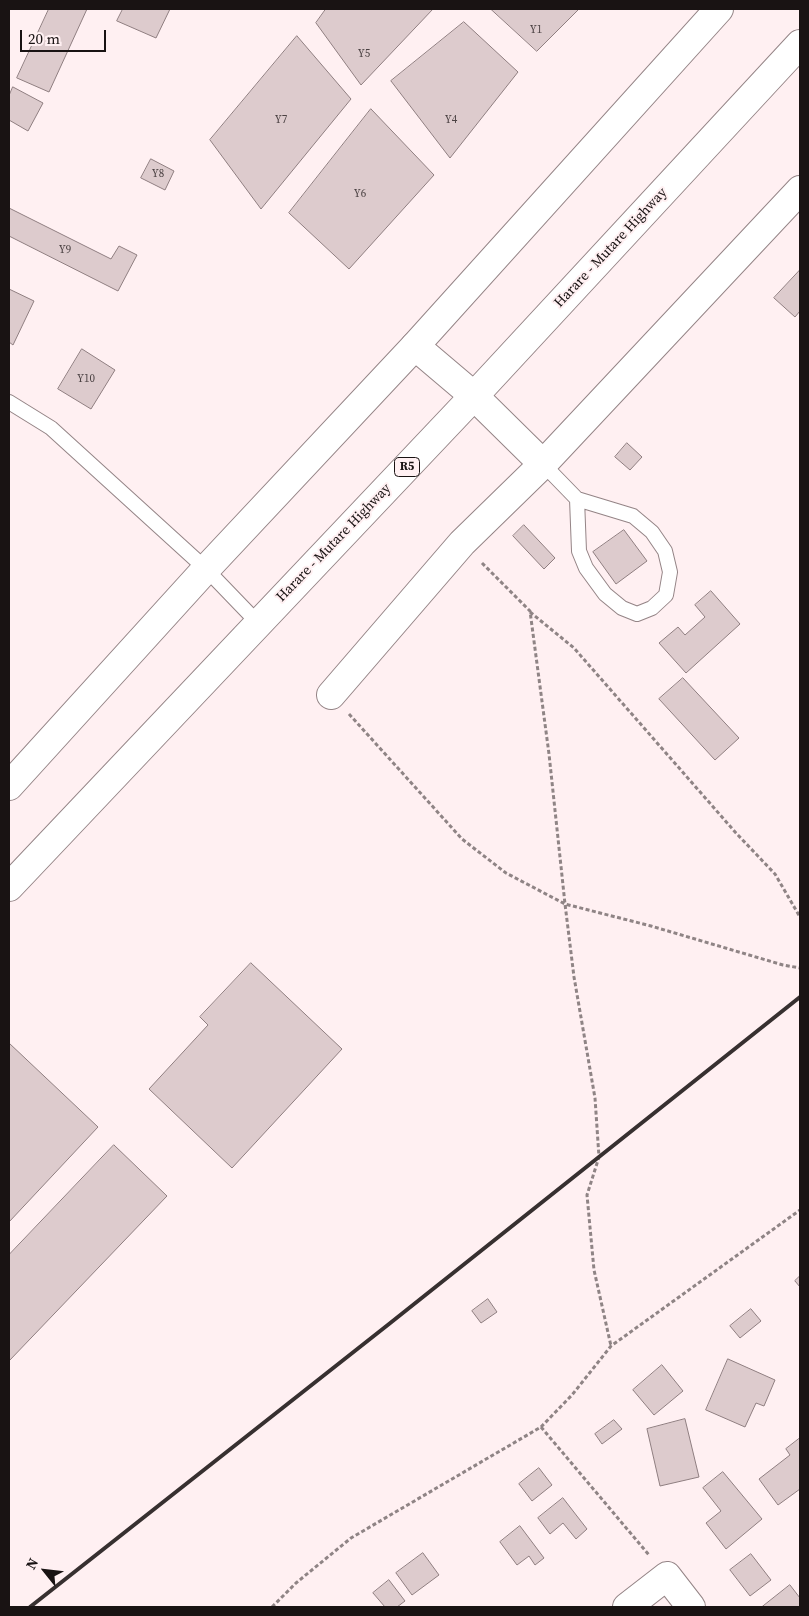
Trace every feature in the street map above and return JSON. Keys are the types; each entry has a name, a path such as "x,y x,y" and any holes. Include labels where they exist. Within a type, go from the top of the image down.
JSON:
{"main road":[{"path":"9,786 206,569 415,346 719,9"},
{"name":"Harare - Mutare Highway","path":"9,887 474,396 800,44"},
{"path":"331,694 462,542 544,464 800,190"},
{"path":"415,346 474,396 544,464"},
{"path":"627,1607 667,1576 691,1607"}],"lane":[{"path":"9,402 50,428 206,569 258,623"},
{"path":"544,464 577,499 632,516 652,532 666,551 670,572 666,595 652,608 637,614 622,608 605,594 586,568 578,551 577,499"}],"path":[{"path":"462,542 530,611 574,648 736,833 775,874 800,917"},
{"path":"530,611 577,995 595,1098 599,1157 587,1195 594,1270 611,1346"},
{"path":"331,694 462,839 506,873 565,904 651,926 783,965 800,968"},
{"path":"272,1607 296,1583 352,1538 541,1427 572,1395 611,1346 800,1210"},
{"path":"541,1427 667,1576"}],"building":[{"path":"49,9 87,9 49,92 17,78"},
{"path":"123,9 170,9 156,38 117,21"},
{"path":"326,9 433,9 361,85 316,23"},
{"path":"491,9 579,9 537,51"},
{"path":"464,22 518,72 450,158 391,81"},
{"path":"297,36 351,99 261,209 210,140"},
{"path":"13,87 43,103 28,131 9,120 9,96"},
{"path":"371,109 434,175 349,269 289,213"},
{"path":"151,159 174,171 165,190 141,178"},
{"path":"9,208 111,259 119,246 137,255 118,291 9,236"},
{"path":"800,270 800,311 795,317 774,298"},
{"path":"9,289 34,301 13,345 9,342"},
{"path":"82,349 115,370 91,409 58,389"},
{"path":"627,443 642,457 630,470 615,457"},
{"path":"524,525 555,558 544,569 513,536"},
{"path":"624,530 647,561 616,584 593,552"},
{"path":"711,591 740,624 686,673 659,643 678,627 685,635 705,617 695,605"},
{"path":"683,678 739,738 715,760 659,699"},
{"path":"251,963 342,1049 232,1168 149,1089 208,1025 200,1017"},
{"path":"9,1043 98,1127 9,1222"},
{"path":"114,1145 167,1196 9,1361 9,1255"},
{"path":"800,1276 800,1287 795,1281"},
{"path":"488,1299 497,1312 481,1323 472,1311"},
{"path":"751,1309 761,1321 740,1338 730,1326"},
{"path":"728,1359 775,1380 764,1406 756,1403 745,1427 706,1410"},
{"path":"662,1365 683,1391 654,1415 633,1390"},
{"path":"685,1419 699,1477 660,1486 647,1429"},
{"path":"614,1420 622,1429 602,1444 595,1434"},
{"path":"800,1438 800,1489 778,1505 759,1479 790,1455 786,1449"},
{"path":"539,1468 552,1485 532,1501 519,1484"},
{"path":"723,1472 762,1519 726,1549 706,1523 721,1511 703,1488"},
{"path":"563,1498 587,1529 576,1539 563,1523 550,1534 538,1518"},
{"path":"520,1526 544,1558 535,1565 529,1556 517,1565 500,1542"},
{"path":"423,1553 439,1575 412,1595 396,1573"},
{"path":"751,1554 771,1580 750,1596 730,1570"},
{"path":"389,1580 405,1601 397,1607 385,1607 373,1593"},
{"path":"790,1585 800,1598 800,1607 762,1607"}],"railway":[{"path":"30,1607 800,997"}]}
